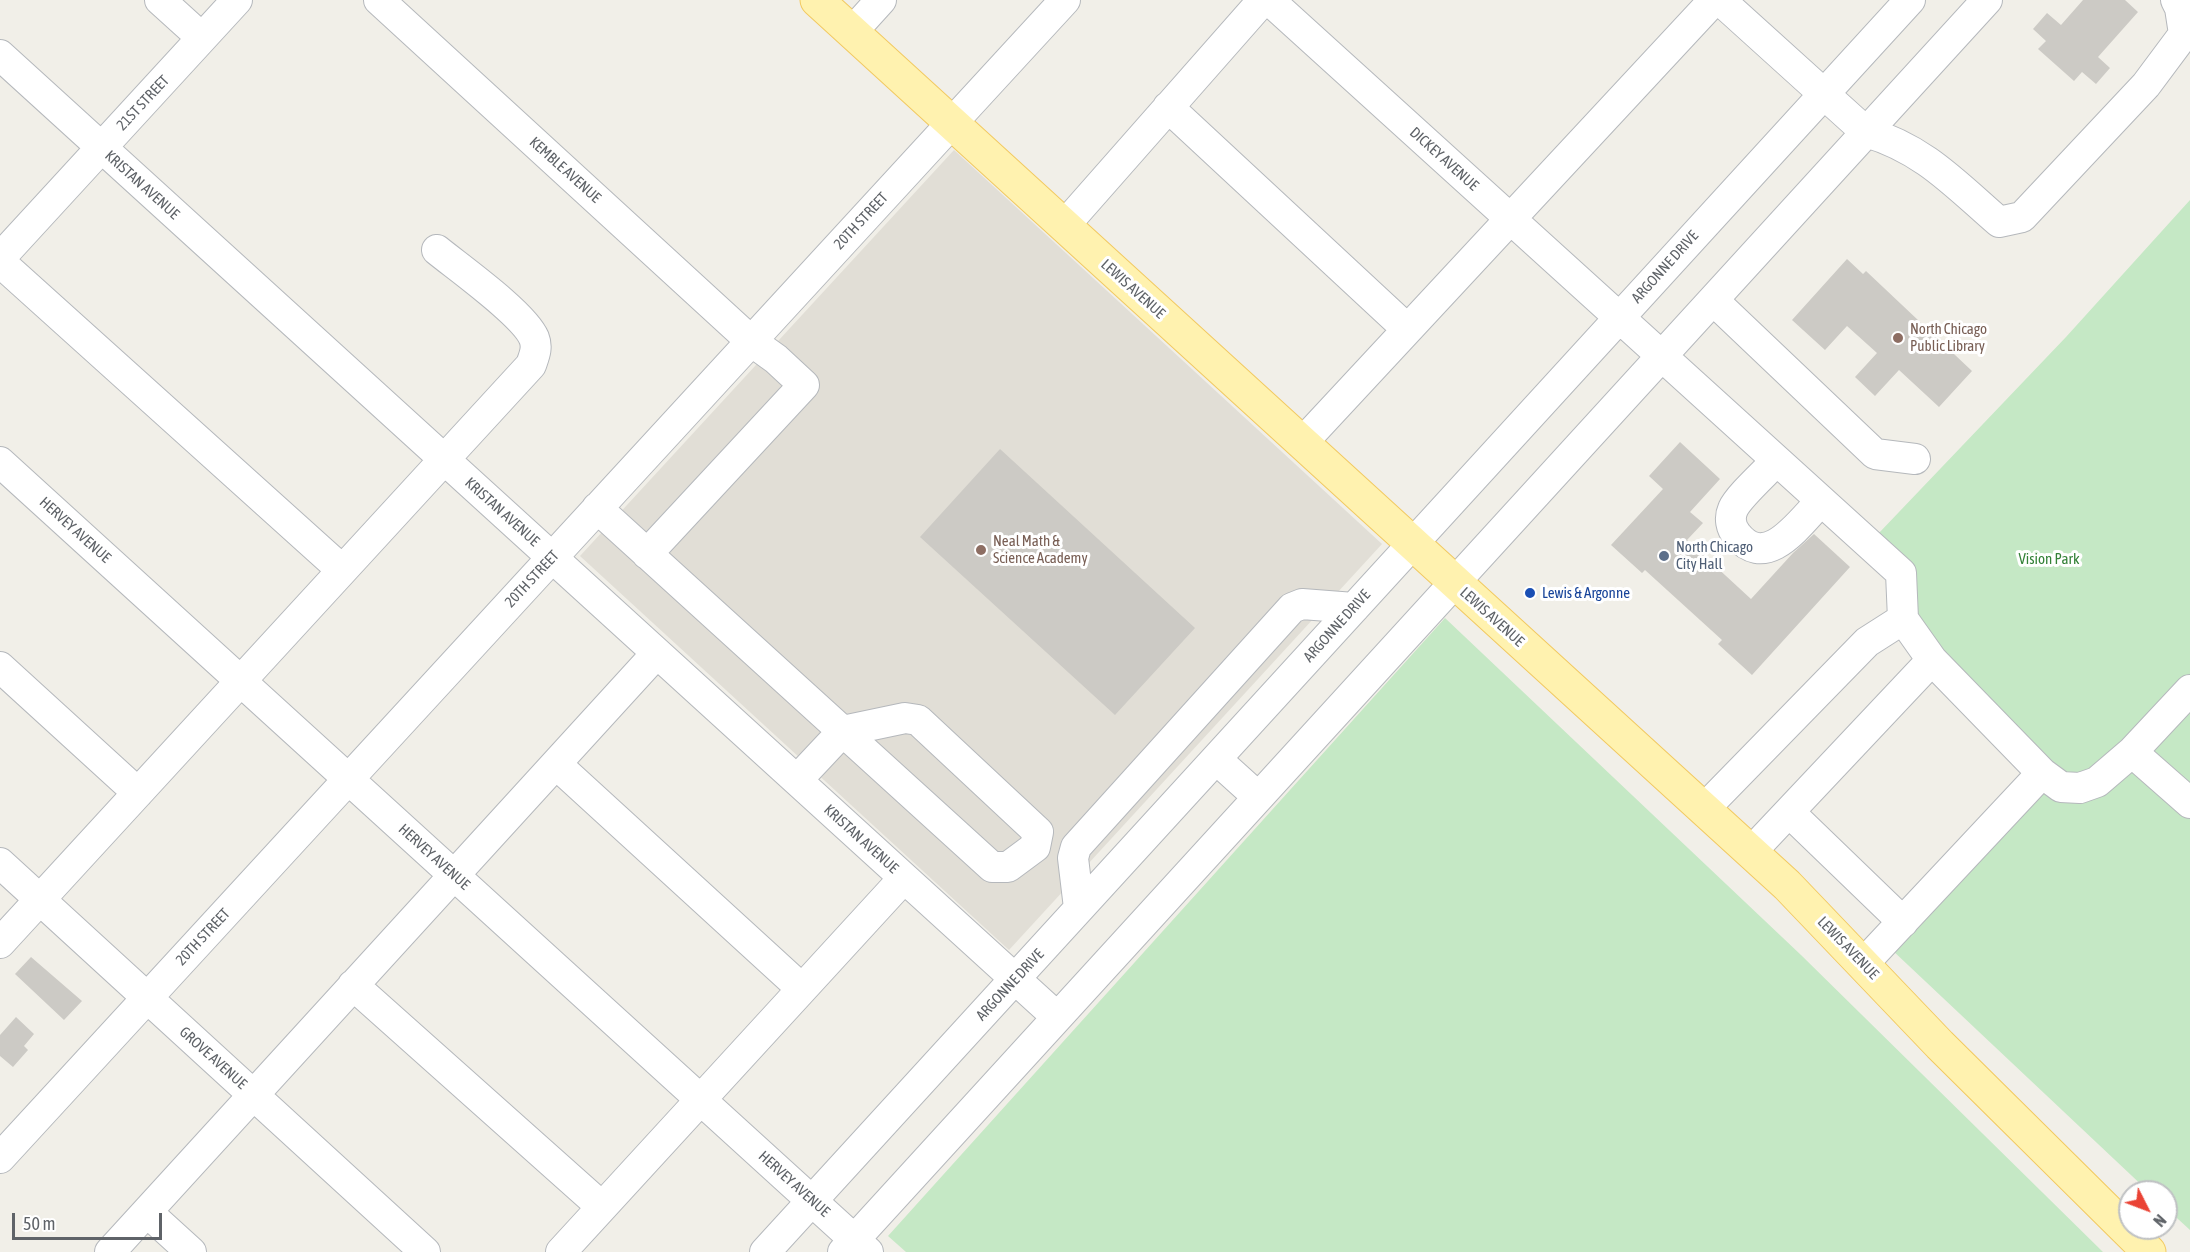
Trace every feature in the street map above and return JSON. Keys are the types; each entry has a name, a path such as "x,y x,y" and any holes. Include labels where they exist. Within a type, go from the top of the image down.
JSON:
{"main road":[{"name":"LEWIS AVENUE","path":"817,0 1787,885 1940,1045 2149,1252"}],"street":[{"path":"160,0 202,38"},
{"name":"21ST STREET","path":"0,260 237,0"},
{"name":"KEMBLE AVENUE","path":"379,0 751,341 776,359 804,385 647,554"},
{"path":"852,32 881,0"},
{"path":"1064,226 1263,0"},
{"name":"DICKEY AVENUE","path":"1269,0 1900,573 1903,619"},
{"path":"1302,443 1714,0"},
{"path":"1720,0 1866,132 1890,139 1927,160 2000,222 2022,217 2146,85 2184,34 2180,8 2176,0"},
{"name":"ARGONNE DRIVE","path":"765,1252 1910,0"},
{"path":"855,1248 1057,1017 1987,0"},
{"name":"20TH STREET","path":"0,1158 951,123 1049,5"},
{"name":"KRISTAN AVENUE","path":"0,55 1057,1017"},
{"path":"1168,107 1407,329"},
{"path":"0,943 531,365 536,350 534,338 526,326 513,312 437,250"},
{"path":"0,260 342,570"},
{"path":"1713,300 1875,454 1915,459"},
{"path":"1776,460 1733,507 1730,517 1733,530 1741,540 1754,547 1768,549 1780,544 1821,501"},
{"name":"HERVEY AVENUE","path":"0,462 812,1201 855,1248"},
{"path":"597,508 843,731 992,867 1008,867 1035,847 1038,832 918,720 905,718 843,731 797,780"},
{"path":"1079,908 1073,858 1076,847 1292,608 1302,604 1354,608"},
{"path":"1704,809 1867,642 1903,619 1932,660 2042,773 2061,787 2080,788 2097,782 2132,752 2190,690"},
{"path":"110,1252 657,653"},
{"path":"1751,852 1932,660"},
{"path":"0,667 138,793"},
{"path":"2132,752 2190,803"},
{"path":"1216,759 1257,797"},
{"path":"556,764 802,989"},
{"path":"1863,964 2042,773"},
{"path":"1789,812 1903,922"},
{"name":"GROVE AVENUE","path":"0,863 425,1252"},
{"path":"561,1252 904,878"},
{"path":"354,985 602,1207"},
{"path":"147,1212 192,1252"}],"shaded area":[{"name":"Neal Math & Science Academy","path":"954,150 1382,544 1009,950 580,556"}],"green space":[{"name":"Vision Park","path":"2190,200 2190,1230 2178,1219 2178,1180 2136,1180 1891,949 2058,770 1941,652 1919,617 1878,534 2066,337"},
{"path":"1445,618 1801,955 2103,1252 906,1252 888,1236"}],"building":[{"path":"2083,0 2125,0 2138,12 2098,57 2110,68 2096,84 2082,72 2074,81 2038,49 2046,41 2033,29 2047,13 2061,25"},
{"name":"North Chicago Public Library","path":"1847,259 1863,274 1866,271 1972,371 1939,407 1899,370 1875,396 1855,377 1877,353 1847,326 1825,350 1792,320"},
{"name":"North Chicago City Hall","path":"1680,442 1720,479 1690,512 1703,523 1687,540 1751,599 1793,553 1814,534 1850,567 1752,675 1718,644 1722,640 1645,570 1642,573 1611,545 1663,489 1649,476"},
{"path":"1000,449 1195,628 1115,715 920,537"},
{"path":"31,957 82,1001 64,1020 15,974"},
{"path":"16,1017 34,1034 24,1046 28,1050 13,1067 0,1056 0,1035"}],"place":[{"name":"North Chicago Public Library","path":"1898,338"},
{"name":"Neal Math & Science Academy","path":"981,550"},
{"name":"North Chicago City Hall","path":"1664,556"},
{"name":"Lewis & Argonne","path":"1530,593"}]}
